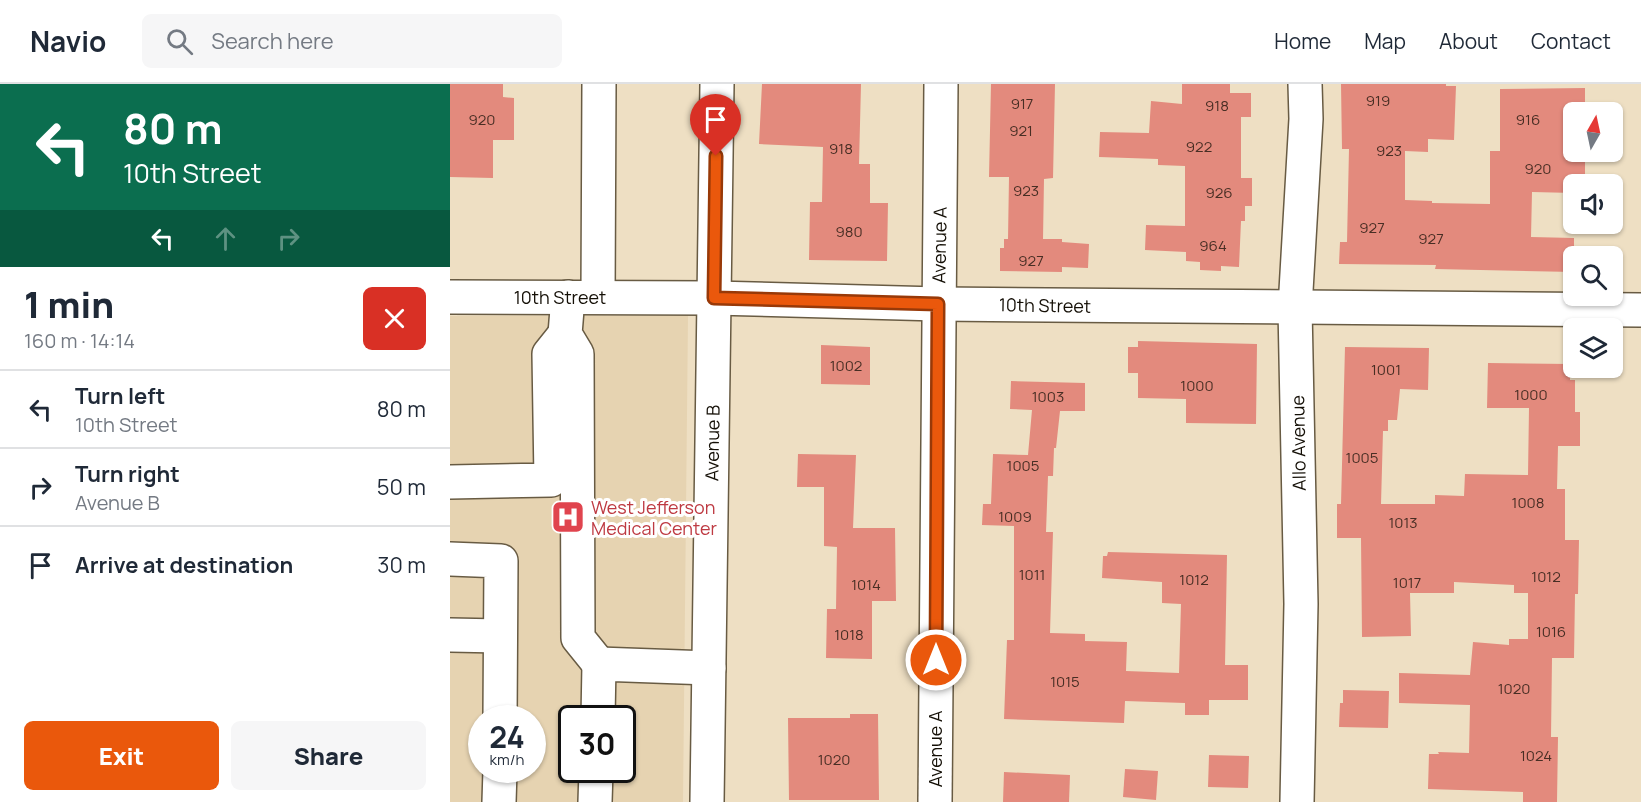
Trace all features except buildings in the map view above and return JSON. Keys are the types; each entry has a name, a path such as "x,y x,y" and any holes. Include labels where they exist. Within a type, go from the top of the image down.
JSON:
{"street":[{"path":"450,482 551,480 549,354 565,334 583,297 599,84"},
{"name":"Avenue B","path":"707,802 717,84"},
{"name":"Avenue A","path":"935,802 941,84"},
{"name":"Allo Avenue","path":"1297,802 1301,604 1295,308 1306,120 1305,84"},
{"name":"10th Street","path":"450,297 714,298 938,304 1641,310"},
{"path":"565,334 578,354 578,638 599,664 598,705"},
{"path":"450,559 501,561 500,705"},
{"path":"450,634 500,636"},
{"path":"599,664 709,668"},
{"path":"500,783 500,802"},
{"path":"595,802 596,783"}],"shaded area":[{"name":"West Jefferson Medical Center","path":"450,316 688,316 683,802 450,802"}],"place":[{"name":"West Jefferson Medical Center","path":"568,517"}],"route":[{"path":"716,156 714,298 938,304 936,660"}]}
